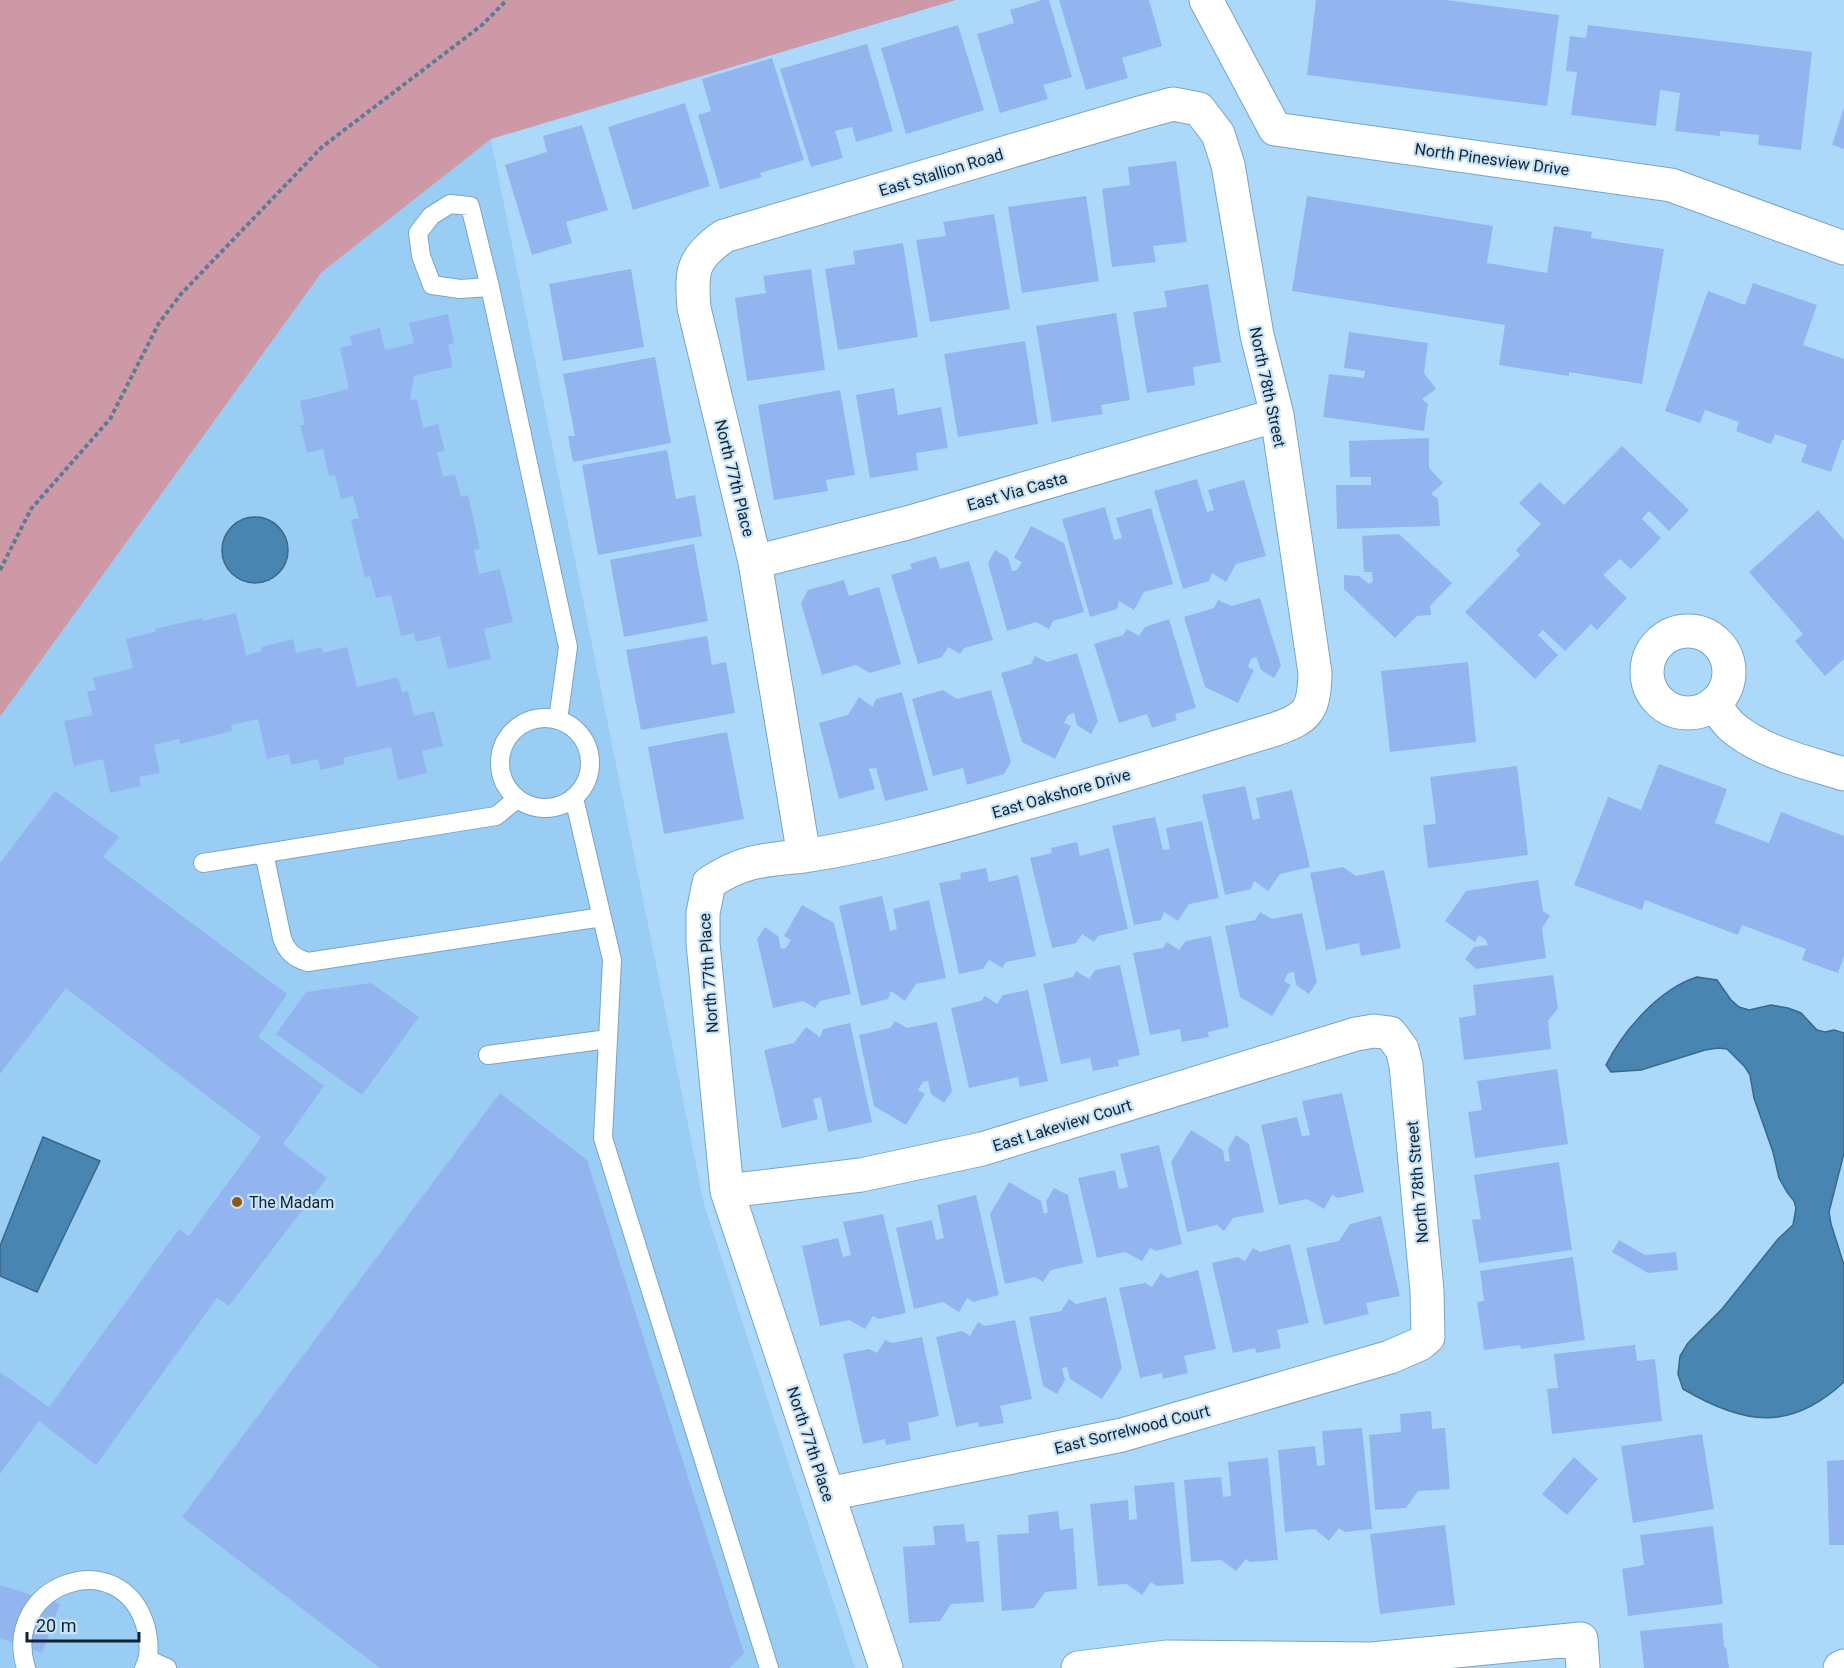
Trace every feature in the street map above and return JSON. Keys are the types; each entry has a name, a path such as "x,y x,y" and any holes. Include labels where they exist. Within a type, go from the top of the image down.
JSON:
{"street":[{"name":"North Pinesview Drive","path":"1206,0 1275,129 1671,184 1844,248"},
{"name":"East Stallion Road","path":"696,266 706,249 724,236 1173,104 1199,109"},
{"name":"North 78th Street","path":"1199,109 1218,134 1228,165 1257,335 1277,415 1315,673 1315,692 1311,708"},
{"name":"North 77th Place","path":"696,266 692,287 694,308 755,562 804,856 749,862 726,872 709,883 705,900 703,943 727,1191 885,1668"},
{"name":"East Via Casta","path":"755,562 907,523 1277,415"},
{"path":"1713,704 1729,724 1758,744 1844,774"},
{"name":"East Oakshore Drive","path":"804,856 897,839 1080,788 1274,730 1298,719 1311,708"},
{"name":"East Lakeview Court","path":"727,1191 861,1175 982,1149 1356,1034 1374,1031 1390,1033"},
{"name":"North 78th Street","path":"1390,1033 1402,1049 1406,1065 1427,1291 1428,1336"},
{"name":"East Sorrelwood Court","path":"828,1494 1122,1435 1390,1356 1420,1344 1428,1336"},
{"path":"1078,1668 1167,1657 1372,1659 1582,1653"}],"lane":[{"path":"490,287 460,289 432,285 421,256 418,233 431,216 450,204 470,206 490,287 568,647 558,720"},
{"path":"538,718 558,720 579,733 590,759 589,774 583,787 573,798 560,806 545,808 530,806 517,799 506,788 501,774 500,759 503,744 512,731 538,718"},
{"path":"573,798 612,960 603,1138 768,1668"},
{"path":"203,863 496,816 517,799"},
{"path":"264,853 286,949 296,958 308,962 602,917"},
{"path":"488,1055 608,1039"},
{"path":"26,1668 21,1657 20,1635 27,1615 38,1598 55,1587 75,1580 95,1580 115,1587 131,1600 142,1617 148,1637 146,1664 166,1668"}],"path":[{"path":"0,570 32,509 110,419 159,323 181,294 322,147 482,25 507,0"}],"shaded area":[{"path":"0,0 956,0 491,139 322,272 0,717"},
{"path":"491,139 704,1204 855,1668 0,1668 0,717 322,272"},
{"path":"249,517 261,517 279,526 286,537 288,550 286,563 279,574 268,581 249,583 236,578 227,569 222,556 222,544 227,531 236,522"},
{"path":"1697,977 1717,980 1739,1007 1749,1010 1771,1005 1788,1008 1801,1013 1817,1030 1825,1032 1834,1030 1844,1033 1844,1153 1829,1212 1844,1265 1844,1382 1804,1410 1785,1416 1765,1418 1746,1416 1726,1410 1683,1389 1678,1374 1680,1356 1688,1343 1722,1309 1778,1239 1793,1225 1796,1208 1794,1201 1779,1178 1773,1152 1754,1098 1750,1075 1727,1049 1718,1048 1641,1070 1611,1072 1606,1065 1632,1025 1656,1001 1669,991"},
{"path":"43,1137 100,1161 37,1292 0,1276 0,1246"}],"building":[{"path":"1049,0 1072,77 1043,85 1048,99 1000,113 977,34 1014,23 1010,10"},
{"path":"1059,0 1149,0 1162,46 1122,58 1128,78 1086,90"},
{"path":"1316,0 1446,0 1559,15 1547,106 1307,75"},
{"path":"958,25 984,110 906,134 881,48"},
{"path":"1588,25 1812,52 1801,150 1758,145 1759,135 1720,131 1720,136 1675,131 1680,93 1660,90 1656,126 1571,115 1577,72 1566,71 1570,36 1586,38"},
{"path":"867,44 893,131 856,142 852,127 835,131 843,158 811,167 780,69"},
{"path":"772,58 804,160 760,173 762,177 720,189 698,115 711,111 702,79"},
{"path":"685,103 710,186 633,210 608,127"},
{"path":"1844,108 1844,149 1832,145"},
{"path":"582,125 608,210 566,222 572,243 532,255 505,165 547,152 543,136"},
{"path":"1176,161 1187,242 1153,246 1156,262 1112,267 1102,189 1130,185 1128,167"},
{"path":"1086,196 1099,281 1022,293 1008,207"},
{"path":"1307,196 1493,226 1487,263 1547,273 1554,226 1592,232 1591,238 1664,249 1642,384 1569,372 1569,376 1499,365 1505,325 1292,291"},
{"path":"994,214 1010,309 930,322 916,240 946,236 943,222"},
{"path":"903,243 918,337 838,350 825,269 855,264 853,251"},
{"path":"631,269 644,347 563,361 549,284"},
{"path":"811,269 825,370 747,381 735,298 766,293 763,276"},
{"path":"1753,283 1817,305 1803,345 1844,359 1844,440 1842,440 1831,472 1801,462 1807,445 1775,434 1771,444 1736,431 1739,422 1705,410 1700,423 1665,411 1708,291 1745,305"},
{"path":"1208,284 1221,362 1193,367 1195,385 1147,393 1133,312 1167,307 1164,291"},
{"path":"1116,313 1130,400 1101,405 1103,414 1052,422 1036,326"},
{"path":"448,314 454,343 448,345 453,367 414,376 410,400 417,399 423,428 438,424 445,451 437,452 443,477 455,474 461,497 468,495 480,549 474,550 479,574 500,569 513,622 484,629 491,659 448,669 440,636 416,642 414,633 401,636 391,595 376,598 370,576 365,578 351,520 359,518 353,496 341,499 335,475 329,476 323,449 307,453 300,425 305,425 300,401 349,389 340,348 352,345 350,336 380,328 385,350 414,343 409,323"},
{"path":"1349,332 1428,343 1424,373 1436,389 1422,399 1428,404 1424,431 1323,417 1329,374 1364,378 1365,371 1344,368"},
{"path":"1025,341 1038,424 958,437 944,354"},
{"path":"655,357 671,443 573,462 568,436 575,436 563,374"},
{"path":"894,388 898,415 941,407 948,448 916,453 918,470 870,478 856,395"},
{"path":"840,390 855,475 826,480 828,491 774,500 758,405"},
{"path":"1429,438 1429,468 1443,483 1431,494 1438,499 1440,526 1337,529 1336,485 1371,485 1371,477 1350,477 1349,441"},
{"path":"1622,446 1689,510 1669,531 1649,511 1642,519 1661,538 1631,569 1620,559 1603,575 1627,598 1597,630 1591,624 1565,651 1543,630 1538,635 1558,655 1535,679 1465,612 1520,555 1516,550 1541,524 1519,503 1540,482 1564,505"},
{"path":"667,450 676,499 695,495 702,536 598,555 582,465"},
{"path":"1197,479 1207,512 1214,510 1208,490 1244,480 1266,556 1236,564 1226,582 1212,573 1209,581 1183,589 1154,491"},
{"path":"1105,507 1114,540 1122,538 1116,518 1151,508 1173,584 1144,592 1134,610 1119,601 1117,609 1090,617 1062,519"},
{"path":"1818,510 1844,540 1844,659 1825,676 1795,641 1803,634 1749,572"},
{"path":"1031,526 1064,543 1084,612 1053,621 1049,629 1036,622 1007,631 988,563 995,550 1008,558 1012,571 1017,570 1022,562 1014,558"},
{"path":"1399,534 1452,583 1430,606 1431,615 1417,616 1395,638 1344,589 1344,575 1359,576 1369,584 1373,581 1372,572 1364,572 1362,536"},
{"path":"694,544 708,621 624,637 610,560"},
{"path":"936,556 940,569 969,561 993,640 964,648 960,654 948,647 942,657 918,664 891,575 912,569 910,564"},
{"path":"844,580 849,596 879,587 901,664 870,673 856,665 822,675 801,603 808,590"},
{"path":"1260,598 1281,665 1274,678 1261,670 1256,657 1251,659 1248,667 1254,670 1238,703 1205,687 1184,617 1214,608 1218,600 1231,606"},
{"path":"236,613 246,655 262,651 261,647 293,639 296,653 321,647 323,653 347,647 357,687 398,677 402,692 408,691 414,716 434,711 443,746 422,751 427,773 398,780 391,747 343,758 345,764 321,770 318,759 291,765 289,754 267,759 258,719 231,725 232,731 180,744 179,739 154,745 160,773 139,777 141,786 110,793 103,759 74,766 64,721 93,715 87,692 96,690 93,678 133,668 126,639 155,632 155,629"},
{"path":"1169,619 1196,708 1175,714 1177,720 1152,728 1147,714 1119,723 1094,644 1123,635 1127,629 1139,636 1145,627"},
{"path":"707,636 712,665 726,662 735,713 641,730 626,650"},
{"path":"1077,653 1098,721 1091,734 1077,725 1074,713 1068,715 1064,723 1071,726 1055,759 1022,742 1001,673 1031,664 1035,656 1047,662"},
{"path":"1468,662 1476,742 1390,752 1381,671"},
{"path":"943,690 957,699 991,690 1011,762 1004,774 967,785 963,768 933,776 912,699"},
{"path":"902,692 928,790 885,801 876,768 869,769 875,789 839,799 819,723 848,715 859,697 873,707 876,699"},
{"path":"727,732 744,819 664,834 648,747"},
{"path":"1659,764 1727,789 1715,823 1769,843 1781,812 1844,836 1844,957 1838,973 1802,960 1806,949 1742,925 1738,935 1645,900 1642,910 1574,885 1608,797 1641,810"},
{"path":"1517,766 1528,855 1428,868 1423,825 1436,824 1430,777"},
{"path":"1245,786 1253,820 1260,818 1256,798 1292,790 1310,867 1280,874 1268,891 1254,881 1251,889 1225,895 1202,795"},
{"path":"55,791 119,837 103,857 287,994 258,1037 324,1086 283,1144 327,1178 229,1306 217,1298 96,1465 39,1421 0,1474 0,1372 49,1407 179,1229 189,1236 261,1137 66,988 0,1074 0,863"},
{"path":"1155,817 1163,850 1170,849 1166,828 1202,821 1219,898 1189,904 1178,921 1164,912 1161,920 1134,925 1112,826"},
{"path":"1077,842 1080,856 1109,848 1128,929 1098,936 1094,942 1082,934 1076,943 1052,948 1030,858 1052,853 1051,848"},
{"path":"1343,867 1356,876 1384,870 1401,948 1361,956 1359,943 1326,950 1310,873"},
{"path":"986,868 989,882 1018,875 1036,956 1006,962 1002,968 989,960 983,969 959,974 939,883 961,879 960,873"},
{"path":"1538,880 1543,911 1550,916 1542,928 1546,958 1476,969 1465,959 1474,947 1488,945 1486,940 1479,935 1475,942 1445,921 1466,891"},
{"path":"882,896 890,931 897,929 893,909 929,900 946,978 916,984 905,1001 891,991 888,999 861,1006 839,906"},
{"path":"802,905 834,923 851,994 820,1001 815,1008 803,1001 773,1008 757,939 765,927 778,936 781,949 786,948 791,940 784,936"},
{"path":"1260,912 1272,919 1302,913 1317,982 1309,994 1296,985 1294,972 1288,973 1284,981 1291,985 1272,1016 1240,997 1225,926 1255,920"},
{"path":"1211,936 1229,1027 1208,1032 1209,1037 1182,1042 1180,1029 1150,1035 1133,953 1163,948 1167,942 1179,950 1186,941"},
{"path":"1120,965 1140,1055 1118,1060 1119,1066 1093,1071 1090,1058 1061,1064 1043,984 1073,977 1076,971 1089,979 1095,970"},
{"path":"1553,975 1558,1008 1548,1021 1551,1049 1464,1060 1459,1018 1476,1015 1473,985"},
{"path":"371,983 419,1017 362,1095 276,1034 306,992"},
{"path":"1028,990 1048,1081 1020,1087 1018,1077 969,1088 951,1008 981,1001 985,996 997,1004 1003,995"},
{"path":"895,1021 907,1028 937,1022 952,1091 944,1103 931,1094 928,1081 923,1082 918,1090 925,1094 906,1125 874,1106 859,1035 890,1028"},
{"path":"850,1023 872,1122 828,1132 821,1097 813,1099 818,1119 782,1128 764,1050 794,1043 806,1027 820,1037 823,1029"},
{"path":"1557,1069 1568,1144 1475,1158 1468,1112 1482,1110 1477,1081"},
{"path":"500,1093 587,1160 744,1653 730,1668 380,1668 182,1517"},
{"path":"1342,1093 1364,1192 1338,1198 1332,1195 1324,1209 1307,1199 1279,1205 1261,1125 1297,1117 1302,1136 1310,1135 1302,1101"},
{"path":"1191,1130 1223,1150 1225,1162 1230,1161 1228,1149 1236,1135 1249,1144 1264,1212 1233,1218 1224,1231 1217,1225 1187,1232 1171,1162"},
{"path":"1159,1145 1182,1244 1156,1251 1150,1248 1142,1261 1125,1252 1097,1258 1078,1178 1115,1170 1119,1189 1128,1187 1120,1154"},
{"path":"1559,1162 1572,1250 1479,1263 1472,1220 1481,1219 1474,1175"},
{"path":"1009,1182 1041,1201 1044,1214 1048,1212 1046,1201 1054,1188 1068,1195 1083,1263 1051,1270 1043,1282 1035,1277 1005,1284 990,1214"},
{"path":"976,1195 999,1295 973,1302 967,1298 959,1312 943,1302 914,1309 896,1228 932,1220 936,1240 944,1238 937,1205"},
{"path":"883,1214 906,1313 879,1319 873,1316 865,1329 849,1320 820,1326 802,1246 838,1238 843,1257 851,1255 843,1222"},
{"path":"1381,1216 1400,1296 1366,1303 1369,1314 1324,1325 1306,1248 1339,1241 1350,1224"},
{"path":"1619,1240 1645,1255 1676,1252 1678,1270 1648,1273 1612,1252"},
{"path":"1290,1244 1309,1323 1277,1330 1281,1348 1256,1353 1255,1348 1233,1353 1212,1263 1238,1257 1245,1261 1253,1248 1260,1252"},
{"path":"1573,1257 1585,1340 1521,1349 1520,1345 1484,1350 1477,1302 1484,1301 1480,1271"},
{"path":"1198,1270 1216,1349 1184,1356 1188,1373 1163,1379 1162,1373 1140,1378 1119,1288 1145,1283 1152,1287 1161,1273 1167,1278"},
{"path":"1106,1297 1122,1368 1102,1399 1070,1379 1067,1367 1062,1368 1065,1380 1057,1394 1043,1386 1029,1317 1061,1311 1069,1299 1076,1304"},
{"path":"1015,1320 1032,1399 1000,1406 1004,1423 979,1427 978,1422 956,1427 936,1337 962,1331 970,1336 978,1322 985,1326"},
{"path":"922,1337 939,1416 908,1423 911,1440 886,1445 885,1439 863,1444 843,1354 869,1349 877,1353 885,1340 892,1343"},
{"path":"1635,1345 1637,1361 1655,1359 1662,1421 1552,1434 1547,1389 1558,1388 1554,1354"},
{"path":"1431,1411 1432,1429 1445,1428 1450,1489 1418,1491 1406,1508 1375,1510 1369,1435 1401,1432 1400,1414"},
{"path":"1362,1428 1372,1529 1345,1532 1339,1528 1329,1541 1315,1529 1285,1532 1278,1450 1315,1446 1317,1466 1325,1465 1322,1431"},
{"path":"1702,1434 1714,1509 1633,1523 1621,1446"},
{"path":"1574,1457 1598,1479 1567,1515 1542,1494"},
{"path":"1268,1458 1278,1560 1250,1562 1246,1559 1236,1571 1221,1560 1191,1562 1184,1480 1221,1477 1223,1497 1231,1496 1228,1462"},
{"path":"1844,1460 1844,1545 1829,1545 1827,1461"},
{"path":"1174,1482 1184,1584 1157,1586 1151,1582 1142,1595 1127,1584 1098,1586 1090,1504 1128,1500 1129,1520 1137,1519 1134,1486"},
{"path":"1058,1511 1060,1530 1073,1528 1077,1589 1045,1592 1034,1608 1002,1611 997,1535 1029,1533 1028,1515"},
{"path":"964,1524 966,1542 979,1541 984,1602 951,1604 940,1621 909,1623 903,1547 935,1545 933,1526"},
{"path":"1445,1525 1455,1605 1380,1614 1370,1534"},
{"path":"1713,1526 1723,1604 1628,1616 1622,1569 1644,1565 1640,1535"},
{"path":"0,1585 60,1604 42,1653 0,1638"},
{"path":"1722,1623 1729,1668 1644,1668 1640,1631"}],"place":[{"name":"The Madam","path":"237,1202"}]}
